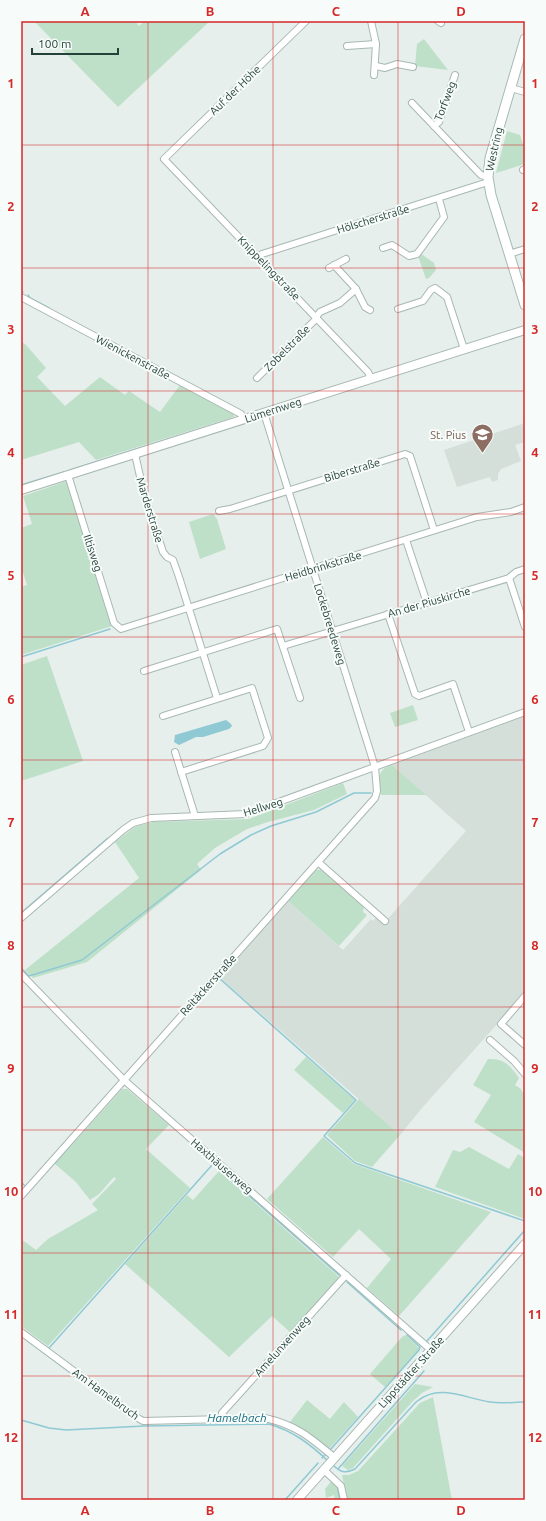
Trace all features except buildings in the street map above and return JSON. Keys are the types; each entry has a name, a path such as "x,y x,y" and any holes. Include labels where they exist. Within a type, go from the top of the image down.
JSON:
{"main road":[{"name":"Westring","path":"525,39 490,158 488,180 494,208 525,305"}],"street":[{"name":"Auf der Höhe","path":"164,158 306,21"},
{"path":"371,21 376,44 376,66 374,75"},
{"path":"347,46 376,44"},
{"path":"376,66 385,68 396,64 413,67"},
{"name":"Torfweg","path":"434,126 439,122 455,75"},
{"path":"511,88 525,92"},
{"name":"Torfweg","path":"412,103 481,175 488,180"},
{"name":"Knippelingstraße","path":"164,158 368,372 371,379"},
{"name":"Hölscherstraße","path":"258,257 262,254 438,199 488,180"},
{"path":"383,248 392,245 409,256 417,254 444,217 438,199"},
{"path":"509,254 525,249"},
{"path":"346,259 332,266 356,289 365,307 370,310"},
{"path":"398,309 423,301 431,290 435,288 448,297 464,349"},
{"name":"Zobelstraße","path":"257,378 320,312 340,303 356,289"},
{"name":"Wienickenstraße","path":"21,297 241,414 243,419"},
{"name":"Lümernweg","path":"21,490 525,330"},
{"name":"Lockebreedeweg","path":"264,413 375,767"},
{"name":"Marderstraße","path":"135,454 144,494 163,552 167,557 173,560 217,698"},
{"name":"Biberstraße","path":"219,510 230,509 381,460 405,454 408,455 434,530"},
{"name":"Iltisweg","path":"68,475 114,623 122,629"},
{"name":"Heidbrinkstraße","path":"122,629 406,540 477,516 511,512 525,507"},
{"path":"406,540 427,603"},
{"name":"An der Piuskirche","path":"283,646 509,578 516,572 525,569"},
{"path":"509,578 525,627"},
{"path":"388,614 415,694 419,696 453,684 469,732"},
{"path":"144,671 277,629 300,698"},
{"path":"163,716 252,688 268,738 263,746 181,772"},
{"name":"Hellweg","path":"21,918 133,823 151,818 246,814 525,712"},
{"path":"175,752 195,816"},
{"name":"Reitäckerstraße","path":"21,1196 375,798 377,791 375,767"},
{"path":"318,862 385,921"},
{"name":"Haxthäuserweg","path":"21,974 124,1080 431,1350"},
{"path":"525,996 501,1024 525,1045"},
{"path":"490,1040 514,1061 525,1074"},
{"name":"Lippstädter Straße","path":"297,1500 525,1244"},
{"name":"Amelunxenweg","path":"222,1418 222,1413 346,1275"},
{"name":"Am Hamelbruch","path":"21,1332 136,1418 143,1421 265,1418 282,1422 304,1433 334,1458"},
{"path":"326,1468 341,1486 344,1500"}],"shaded area":[{"name":"St. Pius","path":"525,423 525,442 515,445 521,461 501,469 498,474 498,480 492,482 490,477 457,487 444,450"},
{"path":"525,716 525,993 422,1108 400,1135 220,978 288,901 343,950 371,919 373,921 377,917 384,923 466,831 392,765"}],"green space":[{"path":"34,21 135,21 139,26 145,21 210,21 118,107"},
{"path":"424,39 448,70 415,66 417,44"},
{"path":"507,131 520,135 525,150 525,164 496,173"},
{"path":"420,253 434,263 436,270 429,278 426,279 418,256"},
{"path":"21,341 46,368 37,377 65,406 100,377 125,395 129,391 160,412 180,385 234,414 234,417 96,460 79,442 21,460"},
{"path":"67,481 112,626 21,655 21,587 27,585 21,567 21,528 32,524 23,496"},
{"path":"213,514 217,519 226,549 200,559 189,522"},
{"path":"47,656 83,761 21,781 21,665"},
{"path":"413,705 418,720 395,727 390,713"},
{"path":"392,765 426,795 381,795 381,773 387,767"},
{"path":"343,783 347,794 314,810 247,829 215,848 197,864 201,870 87,962 33,978 25,970 139,878 115,842 136,826 153,822 249,819"},
{"path":"323,869 364,905 363,912 367,915 339,946 288,901 316,870"},
{"path":"306,1057 355,1100 343,1113 294,1070"},
{"path":"488,1059 503,1061 510,1066 519,1078 515,1085 521,1089 525,1097 525,1153 474,1122 491,1095 473,1085"},
{"path":"122,1089 127,1089 169,1125 146,1149 190,1188 48,1346 21,1326 21,1239 36,1250 48,1239 98,1210 92,1204 116,1179 114,1177 99,1194 90,1200 76,1182 55,1164"},
{"path":"359,1099 400,1135 372,1167 355,1161 327,1135"},
{"path":"323,1137 354,1164 491,1212 399,1316 367,1288 391,1259 359,1229 333,1257 267,1199"},
{"path":"469,1147 509,1169 518,1154 525,1158 525,1219 435,1187 453,1150 460,1152"},
{"path":"219,1171 339,1277 291,1333 272,1316 229,1357 125,1264 187,1195 193,1200"},
{"path":"406,1335 420,1349 385,1387 370,1374 402,1337"},
{"path":"415,1384 433,1387 422,1393 413,1401 353,1468 348,1470 342,1466"},
{"path":"433,1397 452,1500 347,1500 342,1475 349,1475 358,1471 420,1403"},
{"path":"307,1400 330,1419 344,1402 358,1417 329,1449 290,1422"},
{"path":"333,1479 340,1487 342,1500 335,1500 334,1495 326,1498 325,1489"}],"water":[{"path":"226,720 232,726 229,729 203,737 196,737 179,745 174,742 175,735"}],"waterway":[{"path":"28,295 30,298 49,308"},
{"path":"70,470 232,419"},
{"path":"21,485 64,472"},
{"path":"21,657 110,629"},
{"path":"21,968 29,976 82,960 220,854 251,835 271,826 316,812 354,793 371,793"},
{"path":"21,913 108,838"},
{"path":"219,978 356,1100 324,1136 355,1163 525,1221"},
{"path":"195,1005 211,987"},
{"path":"55,1163 93,1119"},
{"path":"49,1348 213,1164 339,1275"},
{"path":"21,1182 25,1186"},
{"path":"427,1341 525,1230"},
{"path":"347,1282 401,1330"},
{"path":"21,1328 88,1378"},
{"path":"330,1450 419,1350 420,1347 407,1335"},
{"path":"21,1336 134,1420"},
{"path":"338,1469 424,1371"},
{"name":"Hamelbach","path":"333,1465 343,1472 355,1469 416,1402 425,1396 434,1393 452,1393 494,1403 525,1402"},
{"name":"Hamelbach","path":"21,1420 49,1428 66,1430 144,1426 269,1424 286,1430 301,1439 328,1461"},
{"name":"Hamelbach","path":"322,1458 325,1455"},
{"path":"285,1500 318,1463"},
{"path":"337,1485 340,1500"}],"place":[{"name":"St. Pius","path":"482,454"}]}
